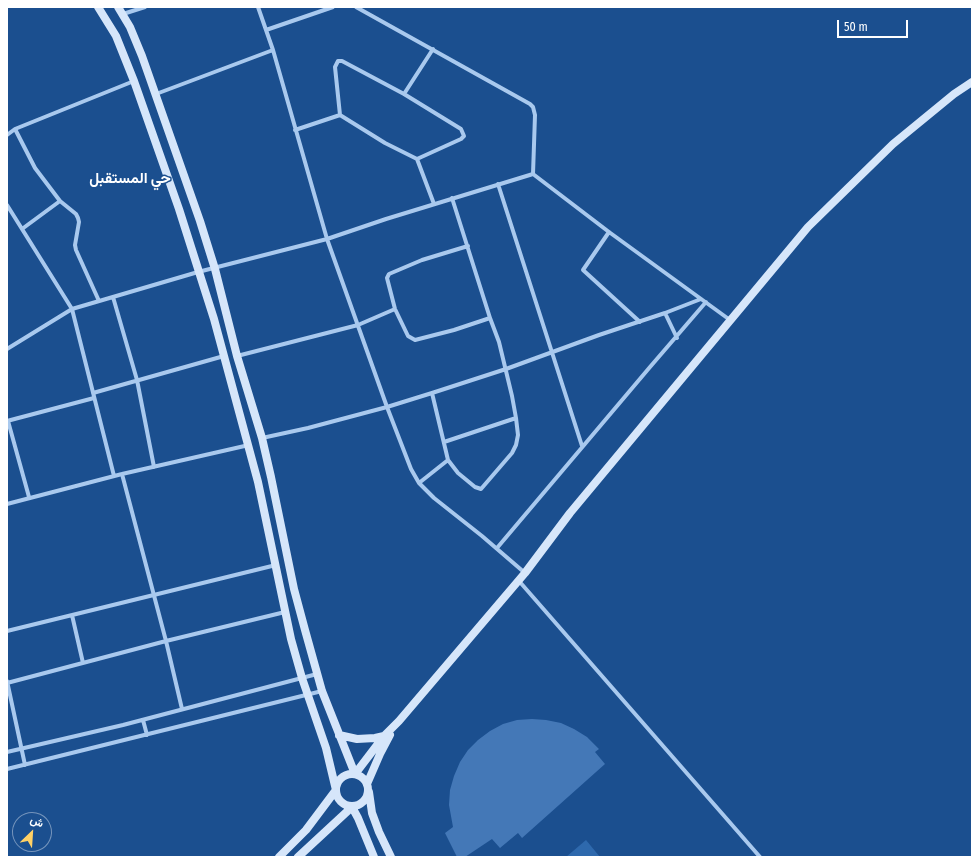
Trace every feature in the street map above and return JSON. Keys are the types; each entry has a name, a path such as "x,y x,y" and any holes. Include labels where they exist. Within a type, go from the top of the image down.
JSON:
{"street":[{"path":"98,7 116,36 134,81 179,209 214,319 258,482 285,612 302,678 326,748 336,795 342,803 352,807 374,857"},
{"path":"118,7 123,14 142,56 200,221 215,269 237,356 262,438 294,588 317,674 322,691 355,774"},
{"path":"123,14 145,7"},
{"path":"258,7 273,50 328,239 387,407 411,469 419,482 434,498 497,548 525,573"},
{"path":"266,30 333,7"},
{"path":"356,7 530,104 533,107 535,115 533,174"},
{"path":"404,94 433,49"},
{"path":"155,94 273,50"},
{"path":"340,115 335,67 338,62 342,61 404,94 461,129 464,136 461,139 416,159"},
{"path":"7,135 15,130 134,81"},
{"path":"355,774 384,736 519,581 570,513 808,227 893,144 918,122 972,82"},
{"path":"296,130 340,115"},
{"path":"340,115 416,159 434,204"},
{"path":"15,130 34,168 60,201 76,214 78,218 75,245 76,250 99,301"},
{"path":"7,349 72,310 113,296 198,272 215,269 328,239 452,198 533,174"},
{"path":"533,174 609,232 730,320"},
{"path":"498,184 582,446"},
{"path":"432,393 448,460 458,473 475,487 481,489 512,453 516,445 518,435 506,369 499,342 452,198"},
{"path":"22,229 60,201"},
{"path":"7,205 72,310 114,476"},
{"path":"609,232 583,270 640,322"},
{"path":"468,246 422,260 389,274 387,278 395,309 408,336 415,340 454,330 490,318"},
{"path":"113,296 137,380 154,467"},
{"path":"262,438 308,428 387,407 432,393 506,369 702,299"},
{"path":"497,548 582,446 650,366 677,338 706,302"},
{"path":"237,356 358,325 395,309"},
{"path":"665,313 677,338"},
{"path":"93,393 224,356"},
{"path":"29,497 7,421 94,398"},
{"path":"444,442 516,418"},
{"path":"7,504 29,497 122,474 249,445"},
{"path":"419,482 448,460"},
{"path":"122,474 166,641 182,709"},
{"path":"7,631 276,565"},
{"path":"519,581 760,857"},
{"path":"26,765 7,682 285,612"},
{"path":"72,615 83,663"},
{"path":"7,752 22,747 143,720 317,674"},
{"path":"7,769 322,691"},
{"path":"143,720 147,735"},
{"path":"298,857 352,807 357,806 366,800 368,787 380,754 398,720"},
{"path":"339,735 357,739 384,736"},
{"path":"279,857 306,830 336,790 340,780 349,774 355,774 364,779 368,787 372,813 391,857"}],"shaded area":[{"path":"586,840 600,857 566,857"}],"building":[{"path":"532,719 561,723 587,737 599,749 595,752 605,764 522,838 518,833 500,848 492,839 465,857 457,857 445,833 453,827 449,805 450,790 460,762 468,750 490,731 503,724 517,720"}],"district":[{"name":"حي المستقبل","path":"130,179"}]}
